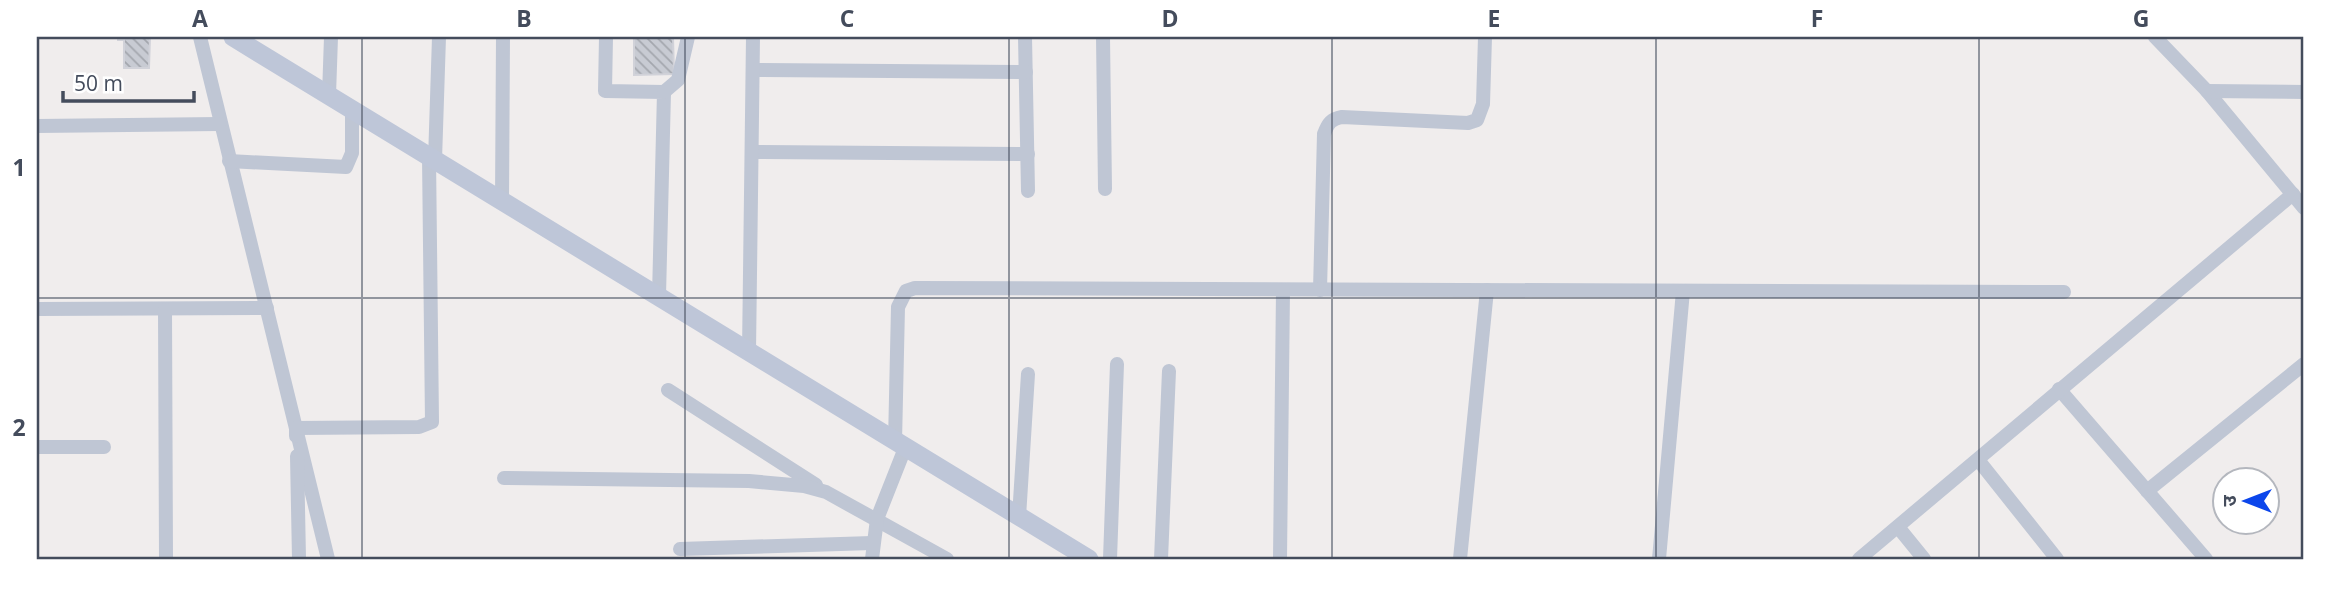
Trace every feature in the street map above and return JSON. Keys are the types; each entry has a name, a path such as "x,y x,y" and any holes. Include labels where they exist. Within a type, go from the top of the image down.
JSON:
{"street":[{"path":"200,37 219,124 328,559"},
{"path":"233,37 1019,517 1070,553 1090,559"},
{"path":"329,95 331,37"},
{"path":"296,428 419,427 432,422 432,158 439,37"},
{"path":"502,200 503,37"},
{"path":"606,37 605,91 664,92 678,80 688,37"},
{"path":"749,352 754,37"},
{"path":"1025,37 1028,191"},
{"path":"1103,37 1105,189"},
{"path":"1320,290 1324,134 1327,125 1333,119 1342,117 1468,123 1477,120 1483,104 1485,37"},
{"path":"2155,37 2207,91 2304,208"},
{"path":"753,71 1026,72"},
{"path":"2207,91 2304,92"},
{"path":"659,296 664,92"},
{"path":"229,161 346,167 352,153 352,109"},
{"path":"37,126 219,124"},
{"path":"752,152 1028,154"},
{"path":"1859,559 1979,461 2059,389 2293,194"},
{"path":"872,559 877,519 900,445 898,307 906,291 915,288 2064,292"},
{"path":"1280,559 1283,290"},
{"path":"1460,559 1487,290"},
{"path":"1660,559 1683,291"},
{"path":"38,309 267,308"},
{"path":"166,310 166,559"},
{"path":"1110,559 1117,364"},
{"path":"2147,491 2304,364"},
{"path":"1161,559 1169,371"},
{"path":"1019,517 1028,374"},
{"path":"2059,389 2206,559"},
{"path":"668,390 826,492 947,559"},
{"path":"296,428 299,559"},
{"path":"37,447 104,447"},
{"path":"1979,461 2057,559"},
{"path":"504,478 749,481 804,486 826,492"},
{"path":"1898,527 1924,559"},
{"path":"680,549 872,543"}],"building":[{"path":"118,37 150,37 149,68 124,68 124,40 118,40"},
{"path":"673,37 674,74 634,75 634,38"}]}
